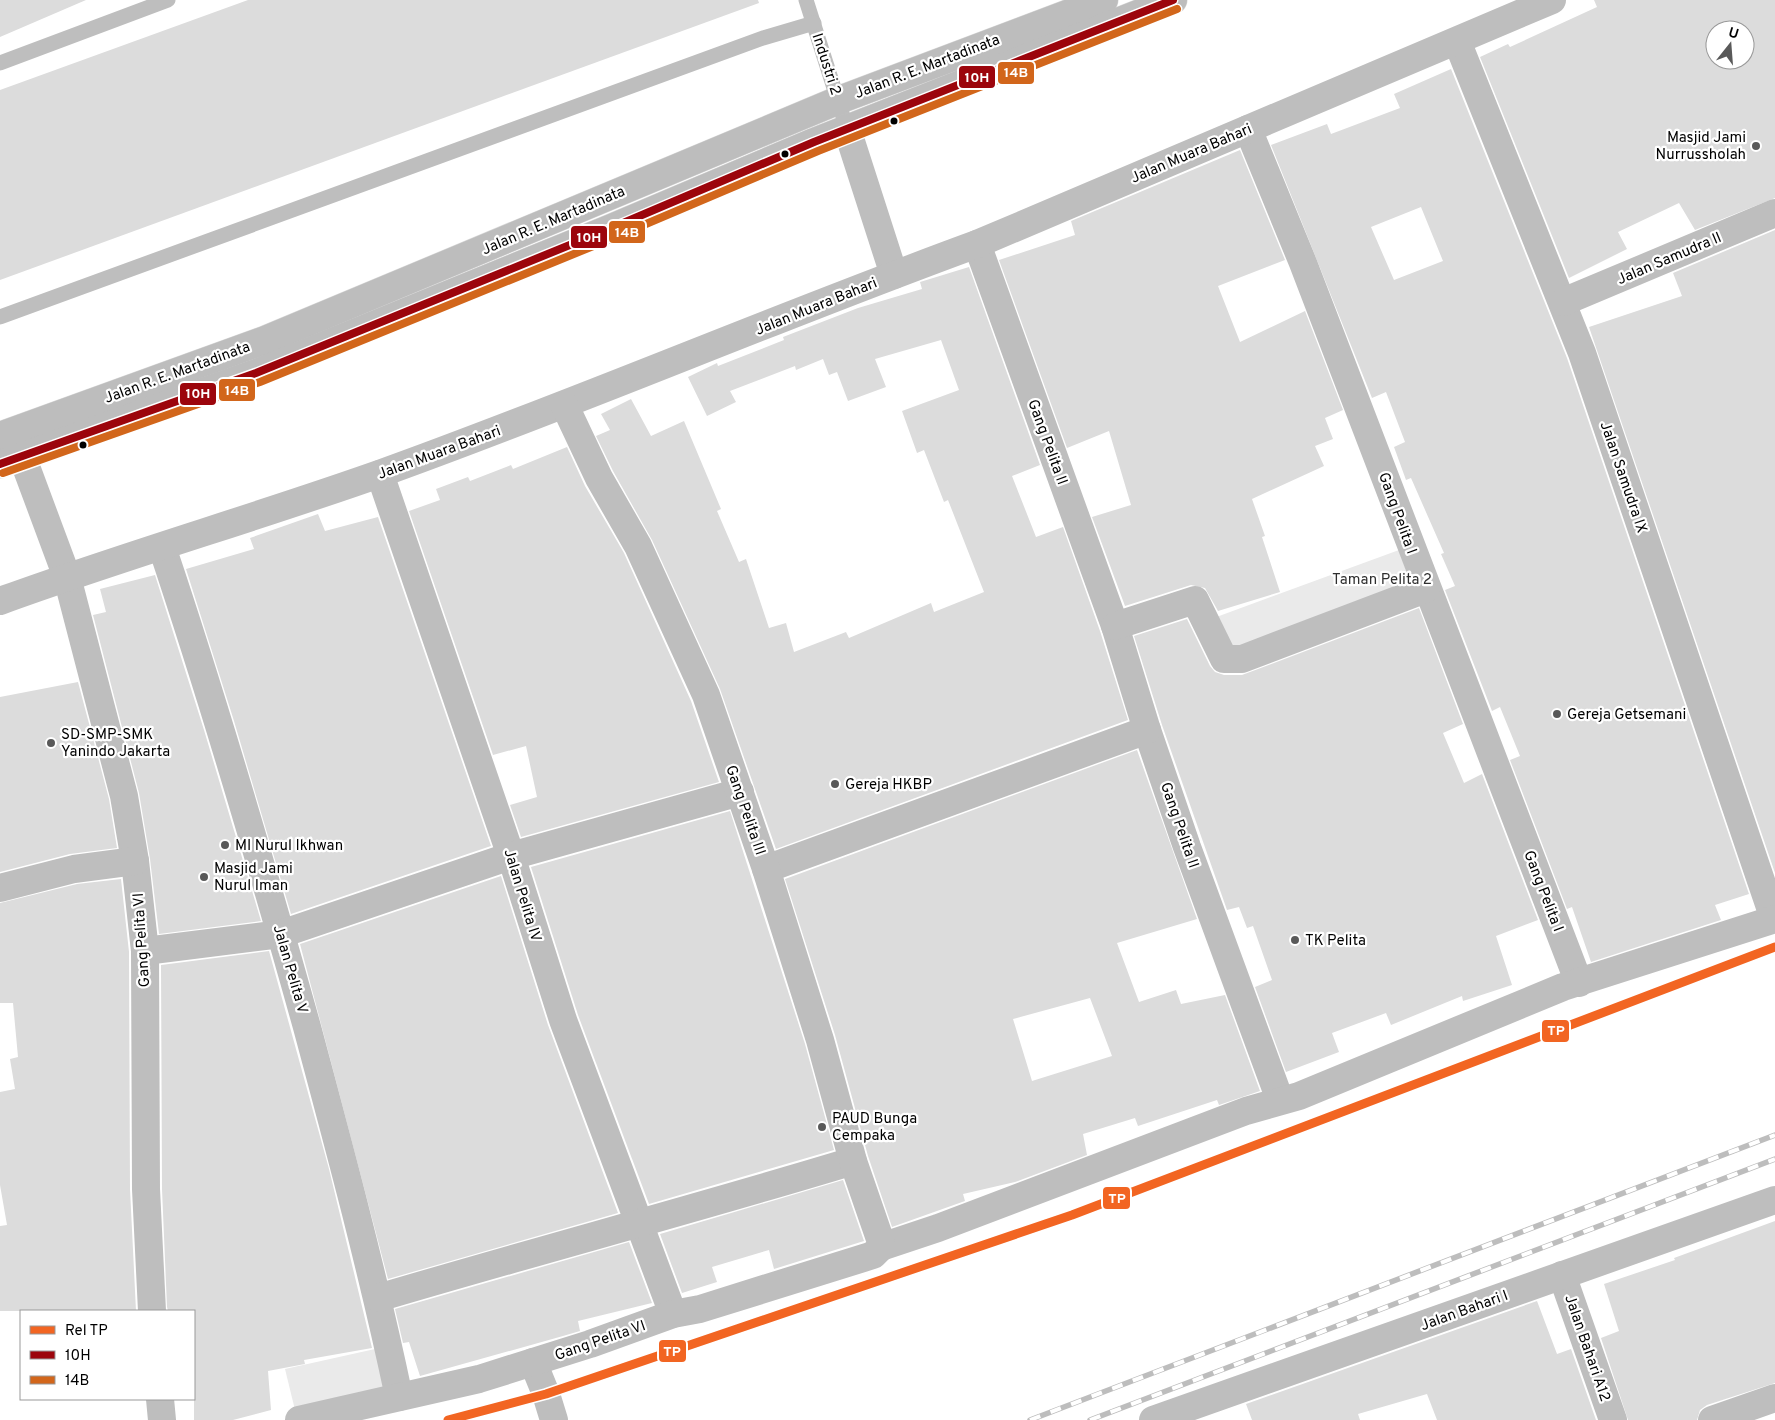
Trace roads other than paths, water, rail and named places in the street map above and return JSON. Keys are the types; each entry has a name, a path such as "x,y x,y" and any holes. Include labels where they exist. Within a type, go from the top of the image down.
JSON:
{"highway":[{"name":"Jalan R. E. Martadinata","path":"0,436 265,340 839,100 1104,0"},
{"name":"Jalan R. E. Martadinata","path":"11,460 256,373 609,229 847,129 1173,0"}],"street":[{"name":"Jalan Muara Bahari","path":"0,601 67,577 380,474 565,406 894,275 977,244 1552,0"},
{"name":"Jalan Samudra IX","path":"1456,41 1563,302 1774,919"},
{"path":"847,129 894,275"},
{"name":"Gang Pelita I","path":"1248,129 1334,345 1426,589 1579,982"},
{"name":"Jalan Samudra II","path":"1563,302 1775,213"},
{"name":"Gang Pelita II","path":"977,244 1115,626 1147,730 1280,1100"},
{"name":"Gang Pelita III","path":"565,406 599,478 642,555 706,695 766,868 820,1040 853,1161 879,1240"},
{"path":"11,460 67,577"},
{"name":"Jalan Pelita IV","path":"380,474 511,856 563,1020 638,1225 673,1314"},
{"name":"Jalan Pelita V","path":"162,547 281,934 378,1298 399,1398"},
{"name":"Gang Pelita VI","path":"67,577 124,796 135,861 145,952 146,1189 152,1310"},
{"path":"1115,626 1196,600 1224,659 1229,661 1242,659 1426,589"},
{"path":"766,868 1147,730"},
{"path":"145,952 281,934 511,856 740,792"},
{"path":"0,888 74,869 135,861"},
{"path":"1280,1100 1299,1096 1579,982 1774,919"},
{"name":"Gang Pelita VI","path":"299,1420 479,1379 673,1314 700,1309 873,1254 879,1240 938,1228 1280,1100"},
{"path":"378,1298 560,1245 638,1225 853,1161"},
{"name":"Jalan Bahari I","path":"1153,1420 1775,1200"},
{"name":"Jalan Bahari A12","path":"1562,1275 1613,1420"},
{"path":"532,1362 546,1394 554,1420"},
{"path":"1712,1420 1775,1398"},
{"path":"160,1400 162,1420"}],"lane":[{"path":"0,63 168,0"},
{"name":"Industri 2","path":"806,0 847,129"},
{"path":"0,317 763,38 814,23"}],"railway":[{"path":"1030,1420 1775,1135"},
{"path":"1090,1420 1775,1159"}],"rail line":[{"name":"TP","path":"448,1420 546,1394 1072,1215 1775,947"}],"place":[{"name":"Masjid Jami Nurrussholah","path":"1756,146"},
{"name":"Gereja Getsemani","path":"1557,714"},
{"name":"SD-SMP-SMK Yanindo Jakarta","path":"51,743"},
{"name":"Gereja HKBP","path":"835,784"},
{"name":"MI Nurul Ikhwan","path":"225,845"},
{"name":"Masjid Jami Nurul Iman","path":"204,877"},
{"name":"TK Pelita","path":"1295,940"},
{"name":"PAUD Bunga Cempaka","path":"822,1127"}],"park label":[{"name":"Taman Pelita 2","path":"1382,579"}]}
